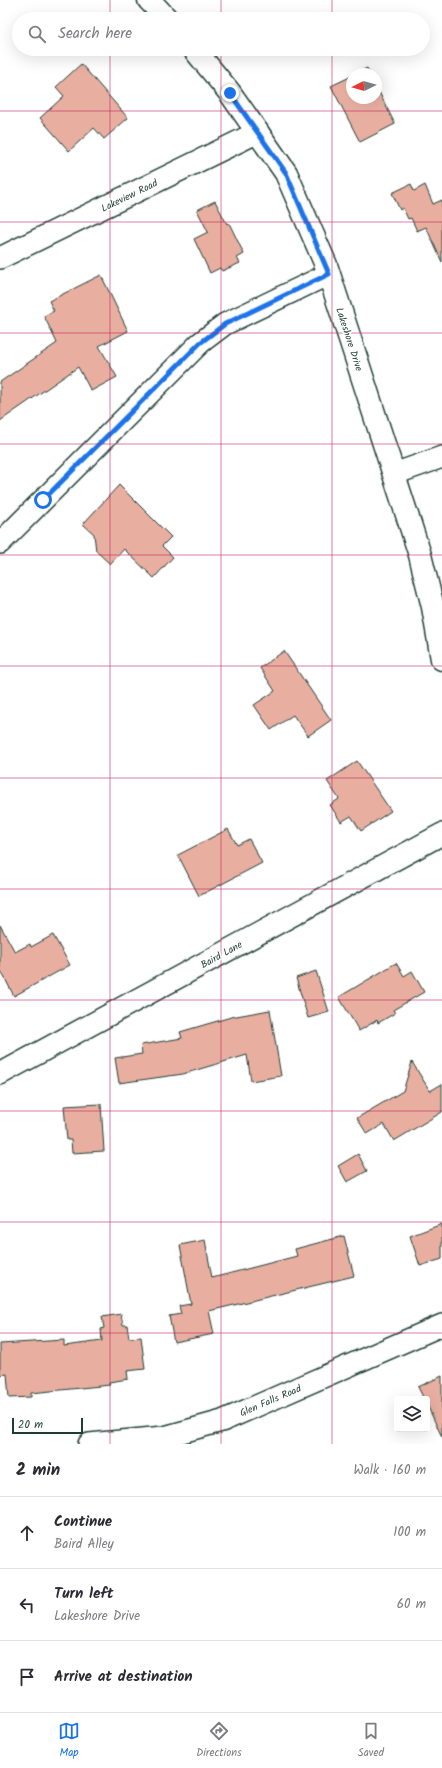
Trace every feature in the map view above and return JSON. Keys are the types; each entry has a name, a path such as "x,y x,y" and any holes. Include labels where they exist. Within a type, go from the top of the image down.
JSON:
{"street":[{"path":"149,0 160,12"},
{"name":"Lakeshore Drive","path":"200,56 230,93 286,173 329,274 420,555 434,607 442,659"},
{"name":"Lakeview Road","path":"0,258 258,132"},
{"path":"0,543 200,343 225,324 329,274"},
{"path":"394,474 442,457"},
{"name":"Baird Lane","path":"0,1074 442,834"},
{"name":"Glen Falls Road","path":"89,1444 164,1437 222,1421 442,1325"}],"building":[{"path":"81,64 128,118 104,139 94,128 69,151 40,118 64,96 56,87"},
{"path":"346,79 346,104 382,104 382,98 395,124 360,142 331,86"},
{"path":"411,184 414,191 425,185 433,204 442,200 442,262 426,227 417,231 411,218 408,219 403,208 400,210 392,193"},
{"path":"215,201 227,224 229,223 244,254 237,258 240,263 222,271 220,268 210,273 194,239 208,232 197,210"},
{"path":"101,275 128,331 99,346 117,377 91,391 78,367 0,421 0,382 57,343 44,316 54,311 49,301"},
{"path":"119,485 171,537 162,546 173,557 154,578 124,549 110,564 96,551 94,534 83,524"},
{"path":"284,651 331,720 308,736 293,715 271,730 254,705 275,691 260,668"},
{"path":"357,761 391,811 361,831 351,816 341,822 330,805 339,799 327,781"},
{"path":"228,829 237,845 249,839 262,863 199,896 178,855"},
{"path":"0,925 15,952 30,944 31,947 53,935 70,965 14,996 0,969"},
{"path":"396,963 404,976 412,971 424,992 393,1010 395,1013 378,1023 377,1020 359,1031 339,997"},
{"path":"316,971 329,1012 308,1018 296,978"},
{"path":"270,1010 281,1076 251,1081 247,1055 183,1074 119,1083 115,1058 142,1054 141,1045 182,1038 180,1032 231,1017"},
{"path":"412,1062 430,1091 442,1084 442,1112 394,1141 384,1124 367,1134 357,1118 403,1091"},
{"path":"101,1104 104,1151 72,1153 71,1140 67,1140 64,1106"},
{"path":"358,1154 367,1171 347,1182 338,1166"},
{"path":"442,1224 442,1259 420,1266 410,1236"},
{"path":"344,1236 354,1276 209,1311 214,1334 174,1342 169,1316 181,1314 179,1306 191,1304 180,1245 205,1240 212,1278 297,1256 295,1249"},
{"path":"121,1314 123,1325 127,1325 129,1338 141,1337 145,1369 127,1371 128,1379 109,1382 110,1385 31,1393 31,1397 9,1398 7,1374 0,1375 0,1344 64,1340 64,1346 102,1341 101,1329 104,1328 102,1317"},
{"path":"442,1376 442,1437 430,1411 430,1396 422,1396 418,1387"}],"route":[{"path":"43,500 200,343 225,324 329,274 304,212 286,173 230,93"}]}
